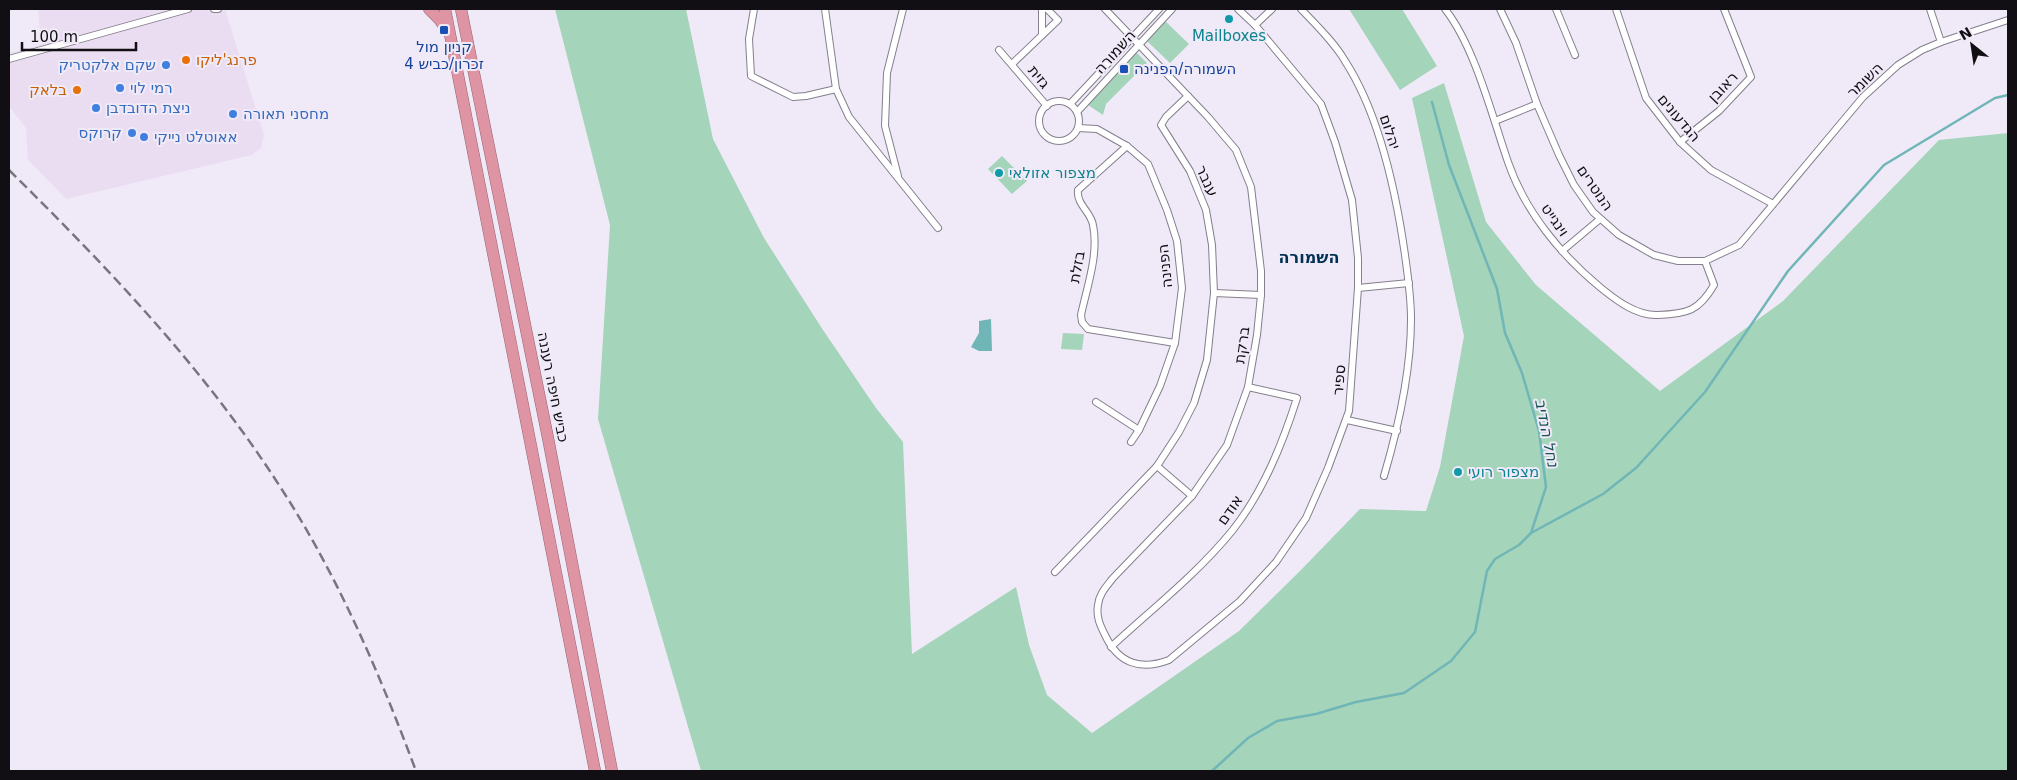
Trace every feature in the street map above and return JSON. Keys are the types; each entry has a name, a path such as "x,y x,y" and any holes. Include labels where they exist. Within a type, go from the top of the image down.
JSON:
{"highway":[{"path":"429,9 449,33"},
{"path":"445,9 594,771"},
{"name":"כביש חיפה רעננה","path":"461,9 546,428 612,771"}],"street":[{"path":"9,59 188,9"},
{"path":"754,9 749,39 751,76 793,97 836,89"},
{"path":"826,9 836,89 848,117 938,228"},
{"path":"899,179 885,126 887,73 903,9"},
{"path":"1042,9 1042,35"},
{"name":"גזית","path":"1012,64 1058,20 1047,9"},
{"name":"ברקת","path":"1105,9 1208,116 1236,150 1251,187 1261,272 1257,335 1248,387 1228,446 1192,496 1103,591 1098,604 1098,619 1111,646"},
{"name":"השמורה","path":"1070,104 1159,9"},
{"name":"השמורה","path":"1077,112 1172,9"},
{"name":"ספיר","path":"1111,646 1127,662 1156,665 1169,660 1240,601 1276,562 1306,518 1347,420 1358,288 1358,258 1352,200 1321,104 1254,24 1238,9"},
{"path":"1254,24 1272,9"},
{"name":"יהלום","path":"1301,9 1345,60 1362,92 1386,159 1401,224 1409,283 1411,319 1406,378 1397,431 1384,476"},
{"name":"וינגייט","path":"1446,9 1466,46 1495,121 1508,164 1520,190 1549,237 1584,274 1621,304 1652,315 1682,314 1705,300 1714,285 1706,261"},
{"name":"הנוטרים","path":"1500,9 1516,43 1537,104 1574,185 1600,219 1619,235 1654,256 1678,261 1706,261 1739,245 1773,204"},
{"path":"1556,9 1575,55"},
{"name":"הגדעונים","path":"1616,9 1646,98 1680,142 1711,170 1773,204"},
{"name":"ראובן","path":"1680,142 1718,111 1750,77 1724,9"},
{"path":"1930,9 1941,42"},
{"name":"השומר","path":"1773,204 1863,97 1898,65 1922,50 1941,42 2008,20"},
{"name":"גזית","path":"999,50 1047,106"},
{"name":"ענבר","path":"1055,572 1157,466 1179,432 1194,403 1208,360 1214,293 1212,245 1206,210 1190,171 1161,125 1166,117 1188,96"},
{"path":"1056,102 1070,104 1077,112 1078,128 1075,134 1065,140 1053,140 1042,131 1040,123 1041,114 1047,106 1056,102"},
{"path":"1495,121 1537,104"},
{"name":"הפנינה","path":"1078,128 1097,129 1127,146 1148,164 1167,210 1177,241 1182,288 1174,342 1160,386 1139,430 1131,442"},
{"name":"בזלת","path":"1127,146 1078,190 1077,197 1093,223 1094,238 1093,258 1081,314 1082,322 1088,329 1174,342"},
{"path":"1562,251 1600,219"},
{"path":"1358,288 1409,283"},
{"path":"1214,293 1261,295"},
{"name":"אודם","path":"1111,646 1201,566 1233,530 1261,486 1285,435 1297,398 1248,387"},
{"path":"1096,402 1139,430"},
{"path":"1347,420 1397,431"},
{"path":"1157,466 1192,496"}],"shaded area":[{"path":"38,9 225,9 264,135 261,148 252,155 66,199 28,160 26,128 9,106 9,53 41,45"},
{"path":"555,9 686,9 713,139 764,238 876,408 903,442 912,654 1016,587 1029,645 1047,695 1092,733 1239,631 1360,509 1426,511 1440,467 1464,336 1412,98 1444,83 1486,222 1536,285 1660,391 1783,301 1939,140 2008,133 2008,771 701,771 598,419 610,225"},
{"path":"1349,9 1402,9 1437,66 1400,90"},
{"path":"1164,20 1189,44 1170,63 1146,40"},
{"path":"1136,52 1147,63 1106,104 1103,115 1085,103"},
{"path":"1002,156 1027,181 1012,194 988,169"},
{"path":"991,319 992,351 979,351 971,347 979,333 979,321"},
{"path":"1063,333 1084,334 1082,350 1061,349"}],"waterway":[{"path":"1531,533 1603,494 1636,468 1705,392 1788,271 1884,165 1995,98 2008,95"},
{"name":"נחל הנדיב","path":"1212,771 1248,738 1277,721 1316,714 1356,702 1404,693 1451,661 1475,632 1487,571 1495,559 1519,545 1531,533 1546,487 1539,431 1522,373 1505,333 1497,289 1449,165 1432,102"}],"railway":[{"path":"9,170 153,320 219,400 250,442 300,519 338,588 372,660 416,771"}],"place":[{"name":"Mailboxes","path":"1229,19"},
{"name":"קניון מול זכרון/כביש 4","path":"444,30"},
{"name":"פרנג'ליקו","path":"186,60"},
{"name":"שקם אלקטריק","path":"166,65"},
{"name":"השמורה/הפנינה","path":"1124,69"},
{"name":"רמי לוי","path":"120,88"},
{"name":"בלאק","path":"77,90"},
{"name":"ניצת הדובדבן","path":"96,108"},
{"name":"מחסני תאורה","path":"233,114"},
{"name":"קרוקס","path":"132,133"},
{"name":"אאוטלט נייקי","path":"144,137"},
{"name":"מצפור אזולאי","path":"999,173"},
{"name":"מצפור רועי","path":"1458,472"}],"district":[{"name":"השמורה","path":"1309,257"}]}
